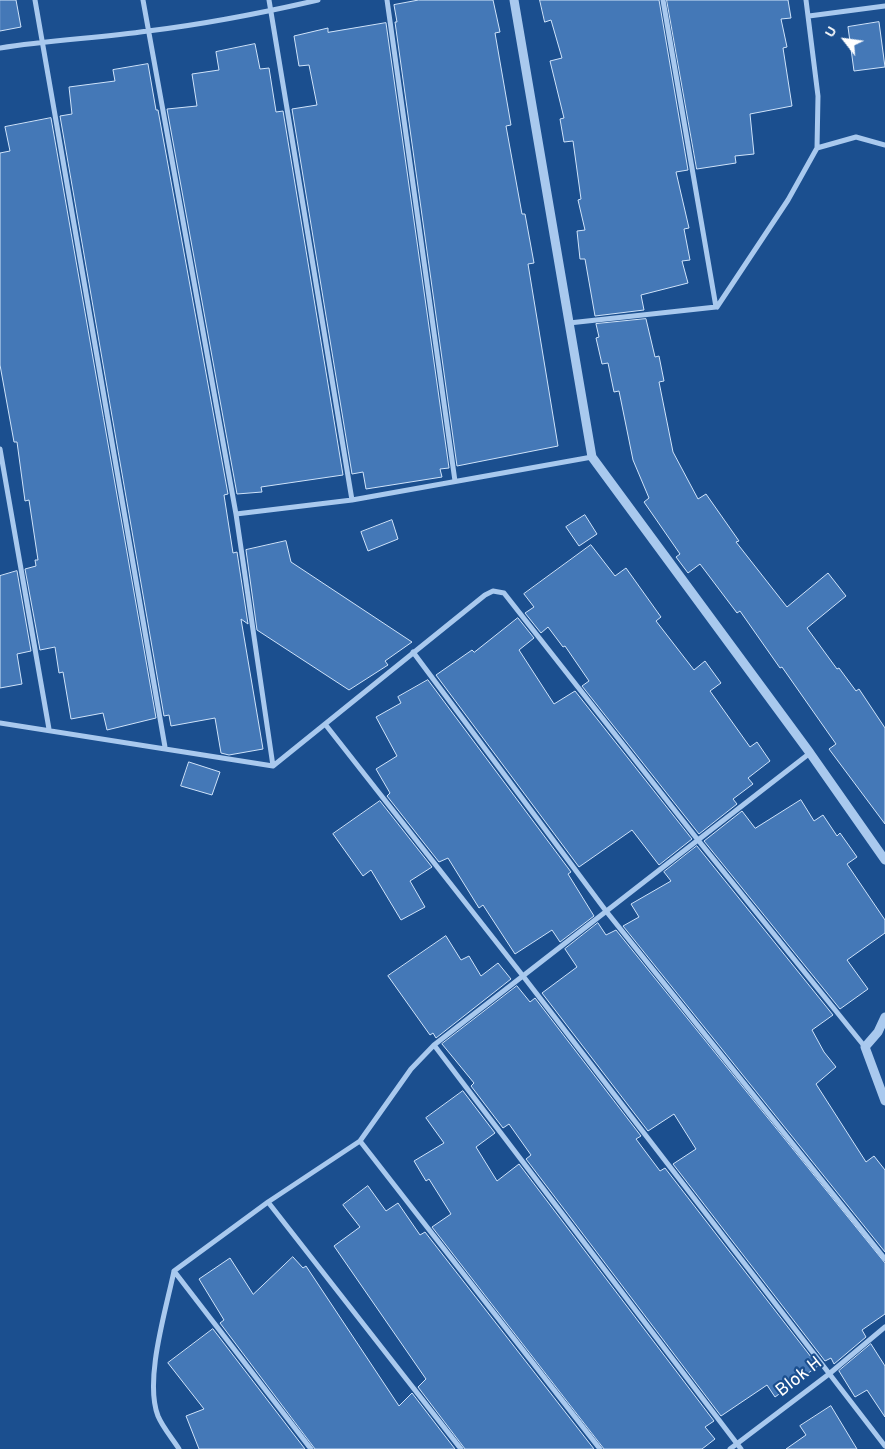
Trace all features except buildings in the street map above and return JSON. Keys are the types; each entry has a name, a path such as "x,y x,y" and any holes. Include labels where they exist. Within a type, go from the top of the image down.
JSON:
{"street":[{"path":"36,0 165,747"},
{"path":"143,0 236,514 273,766"},
{"path":"269,0 352,500"},
{"path":"0,48 42,41 148,32 271,11 318,0"},
{"path":"386,0 455,481"},
{"path":"514,0 592,457 810,753 885,860"},
{"path":"663,0 716,307"},
{"path":"569,323 716,307 788,200 818,148 818,96 806,0"},
{"path":"809,16 885,6"},
{"path":"818,148 856,136 885,145"},
{"path":"0,449 49,729"},
{"path":"236,514 352,500 592,457"},
{"path":"0,723 165,747 273,766 485,595 493,591 504,593 698,840 865,1046 885,1101"},
{"path":"413,652 606,911 885,1258"},
{"path":"325,724 523,976 885,1446"},
{"path":"179,1449 158,1417 154,1396 154,1374 174,1271 268,1202 360,1141 411,1069 434,1045 810,753"},
{"path":"865,1046 878,1032 885,1017"},
{"path":"434,1045 739,1447"},
{"path":"360,1141 600,1449"},
{"path":"268,1202 462,1449"},
{"path":"174,1271 311,1449"},
{"name":"Blok H","path":"730,1449 739,1447 885,1327"}]}
